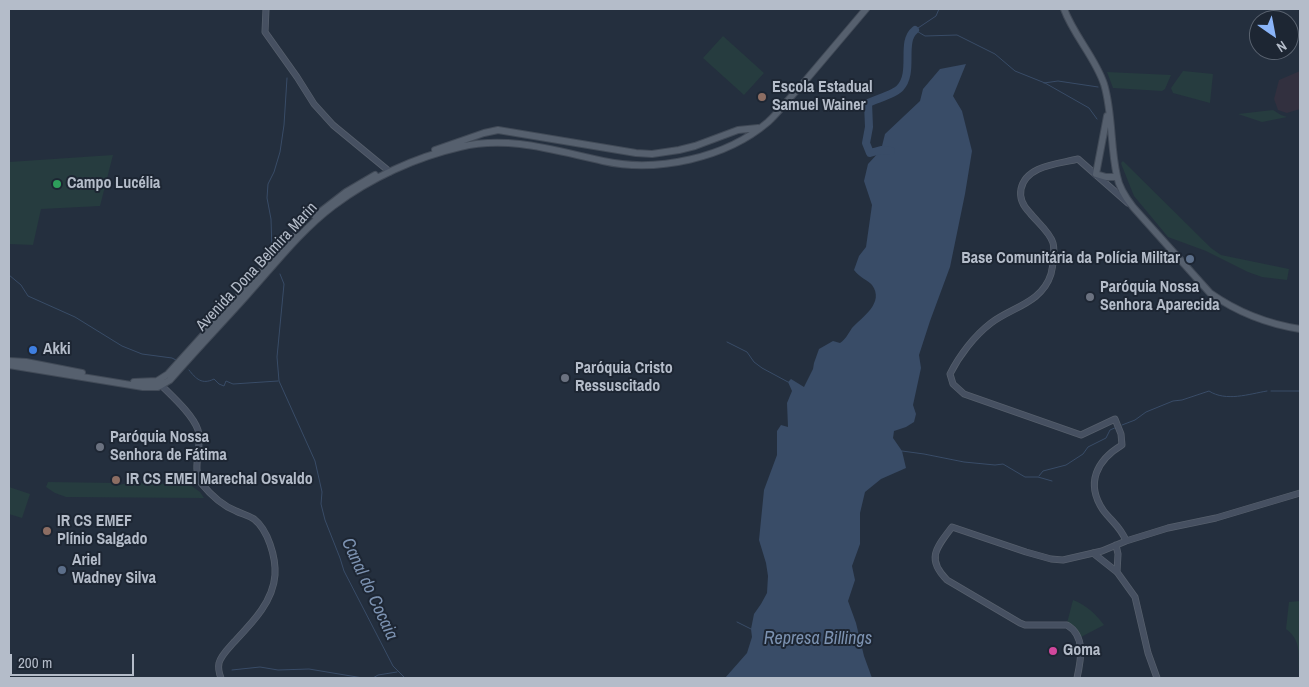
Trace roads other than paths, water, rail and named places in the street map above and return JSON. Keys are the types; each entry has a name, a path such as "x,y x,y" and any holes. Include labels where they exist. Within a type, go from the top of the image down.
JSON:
{"main road":[{"path":"266,9 265,32 319,111 386,170"},
{"name":"Avenida Dona Belmira Marin","path":"164,385 305,231 333,206 386,170 470,144 500,142 544,148 619,163 644,165 677,163 699,157 743,140 760,128 779,111 866,9"},
{"path":"1064,9 1101,76 1106,92 1117,177 1123,193 1133,207 1210,293 1256,318 1300,329"},
{"path":"1096,174 1108,110"},
{"name":"Avenida Dona Belmira Marin","path":"9,361 26,362 142,383 157,381 168,374 281,249 312,219 346,192 407,160 468,138 498,130 652,154 695,146 738,130 760,128"},
{"path":"743,140 746,133 744,130"},
{"path":"619,163 630,159 629,151"},
{"path":"636,153 638,161 644,165"},
{"path":"1126,541 1120,528 1103,510 1095,490 1096,470 1105,457 1122,444 1115,419 1081,435 964,394 950,380 950,374 956,363 986,327 993,321 1032,300 1043,290 1050,275 1053,244 1046,231 1022,204 1021,188 1030,174 1040,168 1078,159 1133,207"},
{"path":"1096,174 1106,177 1117,177"},
{"path":"9,365 143,388 164,385"},
{"path":"164,385 168,374"},
{"path":"164,385 197,428 200,481 216,499 258,523 268,540 272,554 275,576 269,595 259,614 222,657 218,667 221,678"},
{"path":"1077,678 1081,647 1072,628 1067,625 1025,625 1020,623 959,588 940,573 936,566 935,552 952,527 1051,559 1063,560 1093,553 1168,528 1216,518 1300,493"},
{"path":"1116,545 1118,554 1117,572"},
{"path":"1093,553 1117,572 1135,597 1156,678"}],"water":[{"name":"Represa Billings","path":"966,64 953,96 962,111 972,151 950,267 919,355 921,368 913,405 916,414 914,422 894,431 893,438 902,451 906,468 881,479 865,492 860,513 860,544 852,566 855,580 848,601 872,678 725,678 747,653 752,637 751,629 754,614 767,593 768,576 759,540 764,490 777,455 777,431 781,425 788,427 787,403 792,391 788,382 791,379 804,387 813,369 819,349 833,341 840,343 871,309 876,298 872,285 854,270 859,256 866,247 872,205 864,181 868,164 881,150 885,134 920,101 923,89 940,69"}],"waterway":[{"path":"939,9 936,16 915,30 925,36 957,35 995,54 1015,71 1045,83 1089,108 1097,119"},
{"path":"891,151 881,150 870,153 866,143 869,127 868,103 900,88 907,74 908,42 915,30"},
{"path":"272,251 271,219 267,198 268,184 280,152 287,78"},
{"path":"1044,83 1058,81 1098,87"},
{"name":"Canal do Cocaia","path":"280,274 284,284 277,357 279,381 315,461 322,492 321,504 325,520 344,571 393,666 405,678"},
{"path":"9,275 21,285 28,296 75,317 122,346 142,354 176,360"},
{"path":"727,342 747,352 754,362 762,368 788,382"},
{"path":"189,370 200,380 210,381 214,379 224,386 226,381 233,384 278,381"},
{"path":"1122,425 1135,420 1146,412 1173,401 1209,391 1230,397 1267,391"},
{"path":"1271,391 1300,391"},
{"path":"1039,476 1043,471 1066,465 1083,454 1088,447 1106,438 1110,430 1117,427"},
{"path":"902,451 964,462 1003,464 1025,477 1038,477 1052,481"},
{"path":"737,622 751,629"},
{"path":"232,670 260,667 278,670 309,669 363,678"},
{"path":"373,678 378,675 397,672"}],"place":[{"name":"Escola Estadual Samuel Wainer","path":"762,97"},
{"name":"Campo Lucélia","path":"57,184"},
{"name":"Base Comunitária da Polícia Militar","path":"1190,259"},
{"name":"Paróquia Nossa Senhora Aparecida","path":"1090,297"},
{"name":"Akki","path":"33,350"},
{"name":"Paróquia Cristo Ressuscitado","path":"565,378"},
{"name":"Paróquia Nossa Senhora de Fátima","path":"100,447"},
{"name":"IR CS EMEI Marechal Osvaldo","path":"116,480"},
{"name":"IR CS EMEF Plínio Salgado","path":"47,531"},
{"name":"Ariel Wadney Silva","path":"62,570"},
{"name":"Goma","path":"1053,651"}]}
